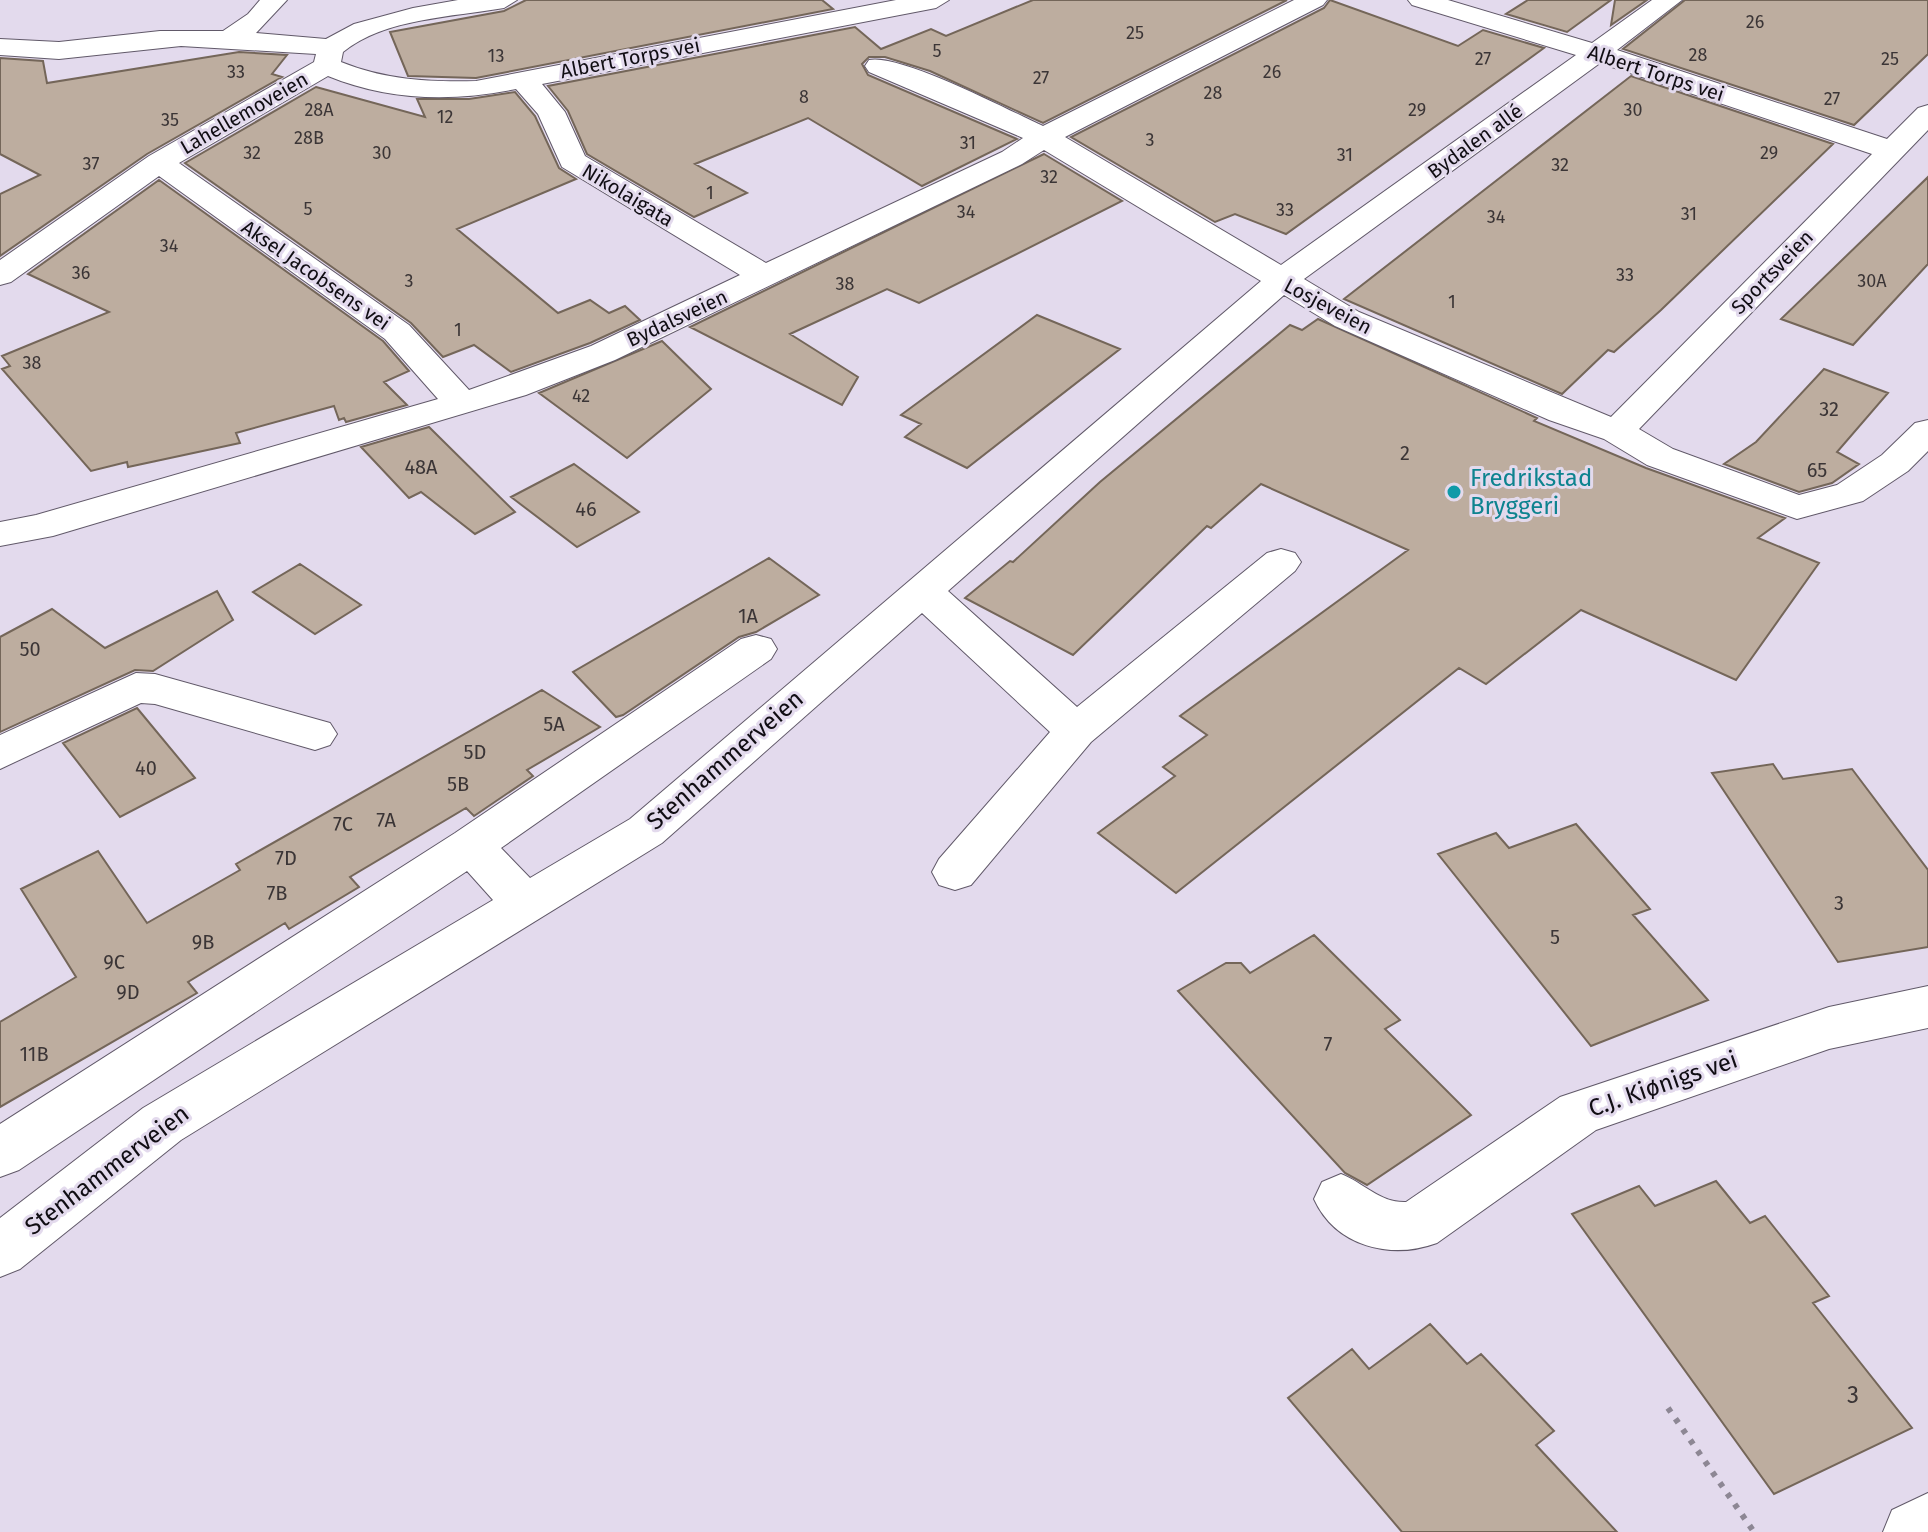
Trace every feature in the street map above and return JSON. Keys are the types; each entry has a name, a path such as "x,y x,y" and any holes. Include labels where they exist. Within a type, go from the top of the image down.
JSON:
{"street":[{"path":"229,39 257,20 274,0"},
{"name":"Lahellemoveien","path":"0,275 159,162 379,24 504,0"},
{"name":"Albert Torps vei","path":"0,47 48,50 162,39 229,39 329,57 365,83 416,91 476,89 936,0"},
{"name":"Bydalsveien","path":"0,534 39,527 514,388 603,353 1012,158 1044,137 1314,0"},
{"name":"Albert Torps vei","path":"1421,0 1598,53 1890,150"},
{"name":"Bydalen allé","path":"1280,281 1669,0"},
{"name":"Losjeveien","path":"879,66 914,78 1044,137 1347,319 1562,412 1617,431 1660,457 1797,507 1850,493 1895,463 1928,431"},
{"name":"Nikolaigata","path":"523,80 551,112 572,161 766,277"},
{"name":"Sportsveien","path":"1617,431 1928,114"},
{"name":"Aksel Jacobsens vei","path":"159,162 397,332 460,402"},
{"name":"Stenhammerveien","path":"0,1251 162,1124 527,906 646,831 687,798 868,633 923,591 1280,281"},
{"path":"955,872 1076,731 1281,562"},
{"path":"923,591 1076,731"},
{"path":"0,1153 471,845 756,649"},
{"path":"0,753 136,688 195,699 315,734"},
{"path":"471,845 527,906"},
{"name":"C.J. Kiønigs vei","path":"1341,1199 1370,1224 1400,1230 1418,1225 1578,1113 1829,1028 1928,1007"},
{"path":"1914,1532 1928,1524"}],"path":[{"path":"1668,1408 1754,1532"}],"building":[{"path":"526,0 822,0 833,9 476,78 408,76 390,32 504,11"},
{"path":"1033,0 1287,0 1043,123 930,71 885,57 869,57 862,64 868,75 1017,139 922,186 808,118 695,164 747,193 694,217 587,154 568,111 548,86 855,27 881,49 931,29 946,36"},
{"path":"1330,0 1458,46 1483,30 1544,48 1286,234 1235,214 1215,222 1071,137 1324,8"},
{"path":"1528,0 1611,0 1567,32 1506,14"},
{"path":"1615,0 1647,0 1611,25"},
{"path":"1685,0 1928,0 1928,54 1854,125 1623,49"},
{"path":"239,52 287,55 272,74 282,77 147,154 0,256 0,194 40,175 0,154 0,58 43,61 47,83"},
{"path":"1631,76 1833,144 1661,310 1614,352 1608,350 1562,394 1344,299"},
{"path":"316,87 425,117 417,99 469,99 515,92 535,116 559,168 576,179 457,229 558,313 590,300 609,313 625,306 640,320 590,343 511,372 474,345 443,357 411,323 185,163"},
{"path":"1044,154 1122,201 919,303 887,289 790,334 858,377 842,405 690,327"},
{"path":"1928,177 1928,264 1853,345 1781,319"},
{"path":"159,180 383,341 409,371 384,382 407,405 346,422 344,418 339,420 334,406 236,433 240,443 128,467 127,462 91,471 2,369 10,366 2,356 109,312 28,274"},
{"path":"1037,315 1120,349 967,468 905,437 921,424 901,415"},
{"path":"1318,319 1537,418 1534,421 1646,468 1785,518 1758,538 1819,563 1736,680 1581,610 1486,684 1459,668 1176,893 1098,833 1175,776 1163,767 1207,735 1180,716 1408,550 1261,484 1211,528 1207,526 1073,655 965,598 1010,561 1013,562 1100,482 1290,325 1302,330"},
{"path":"662,341 711,389 627,458 539,393"},
{"path":"1824,369 1888,393 1837,452 1859,464 1832,483 1799,492 1724,464 1756,442"},
{"path":"429,427 515,512 475,534 421,492 409,498 361,447"},
{"path":"574,464 639,512 577,547 511,497"},
{"path":"769,558 819,595 756,632 739,637 623,715 616,717 573,672"},
{"path":"300,564 361,605 315,634 253,592"},
{"path":"217,591 233,620 153,671 135,670 0,732 0,637 52,609 105,648"},
{"path":"542,690 600,727 527,770 533,776 474,816 466,808 350,877 359,887 289,929 285,923 188,982 197,993 0,1107 0,1022 76,977 21,889 98,851 147,923 240,870 236,864"},
{"path":"137,708 195,778 120,817 63,743"},
{"path":"1773,764 1783,779 1852,769 1928,870 1928,947 1838,962 1712,773"},
{"path":"1576,824 1650,909 1633,915 1708,1000 1591,1046 1438,854 1496,833 1509,848"},
{"path":"1314,935 1400,1020 1385,1029 1471,1115 1367,1185 1345,1173 1178,991 1226,963 1241,963 1250,973"},
{"path":"1716,1181 1750,1223 1765,1216 1829,1296 1813,1303 1912,1428 1774,1494 1572,1214 1639,1186 1655,1206"},
{"path":"1430,1324 1467,1364 1481,1354 1554,1431 1536,1445 1617,1532 1402,1532 1288,1398 1352,1349 1369,1369"}],"place":[{"name":"Fredrikstad Bryggeri","path":"1454,492"}]}
